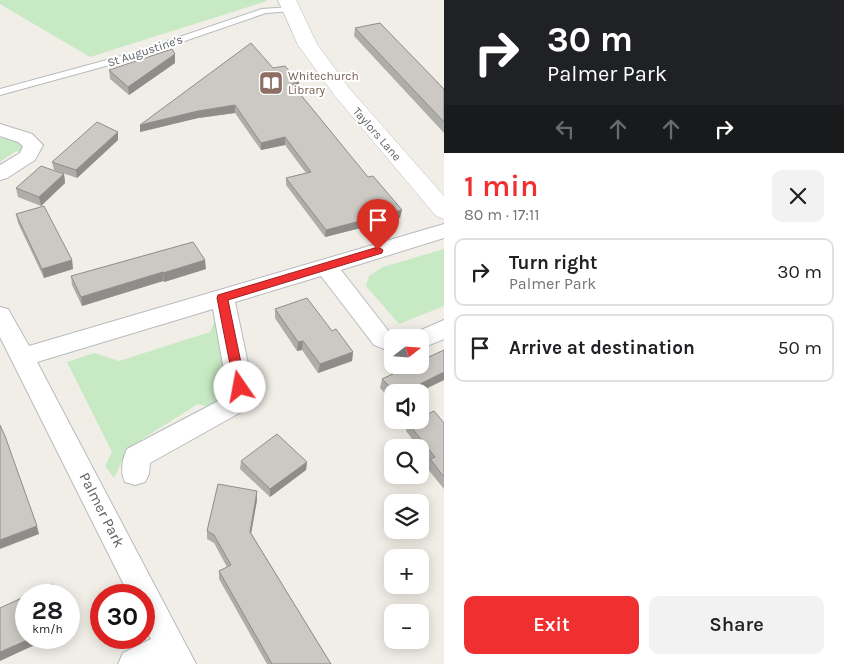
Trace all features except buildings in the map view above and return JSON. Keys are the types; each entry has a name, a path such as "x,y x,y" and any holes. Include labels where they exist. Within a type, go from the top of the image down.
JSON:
{"main road":[{"name":"Taylors Lane","path":"288,5 308,45 342,92 444,211"}],"street":[{"path":"0,130 25,138 33,145 28,156 0,174"},
{"path":"24,357 444,231"},
{"path":"326,266 384,341"},
{"path":"135,474 137,457 234,404 240,387 222,298"},
{"name":"Palmer Park","path":"0,315 24,357 175,655"},
{"path":"429,336 444,329"},
{"path":"134,664 175,655"}],"lane":[{"name":"St Augustine's","path":"0,92 132,56 264,11 288,5"}],"green space":[{"path":"0,0 267,1 90,57 0,4"},
{"path":"13,137 24,147 22,153 16,151 0,162 0,138"},
{"path":"444,249 444,306 399,324 366,286 369,276 383,267"},
{"path":"217,316 227,392 213,408 198,404 128,448 114,478 105,466 112,452 67,362 94,353 119,361 210,332"}],"place":[{"name":"Whitechurch Library","path":"271,83"}],"route":[{"path":"240,387 222,298 378,250"}]}
